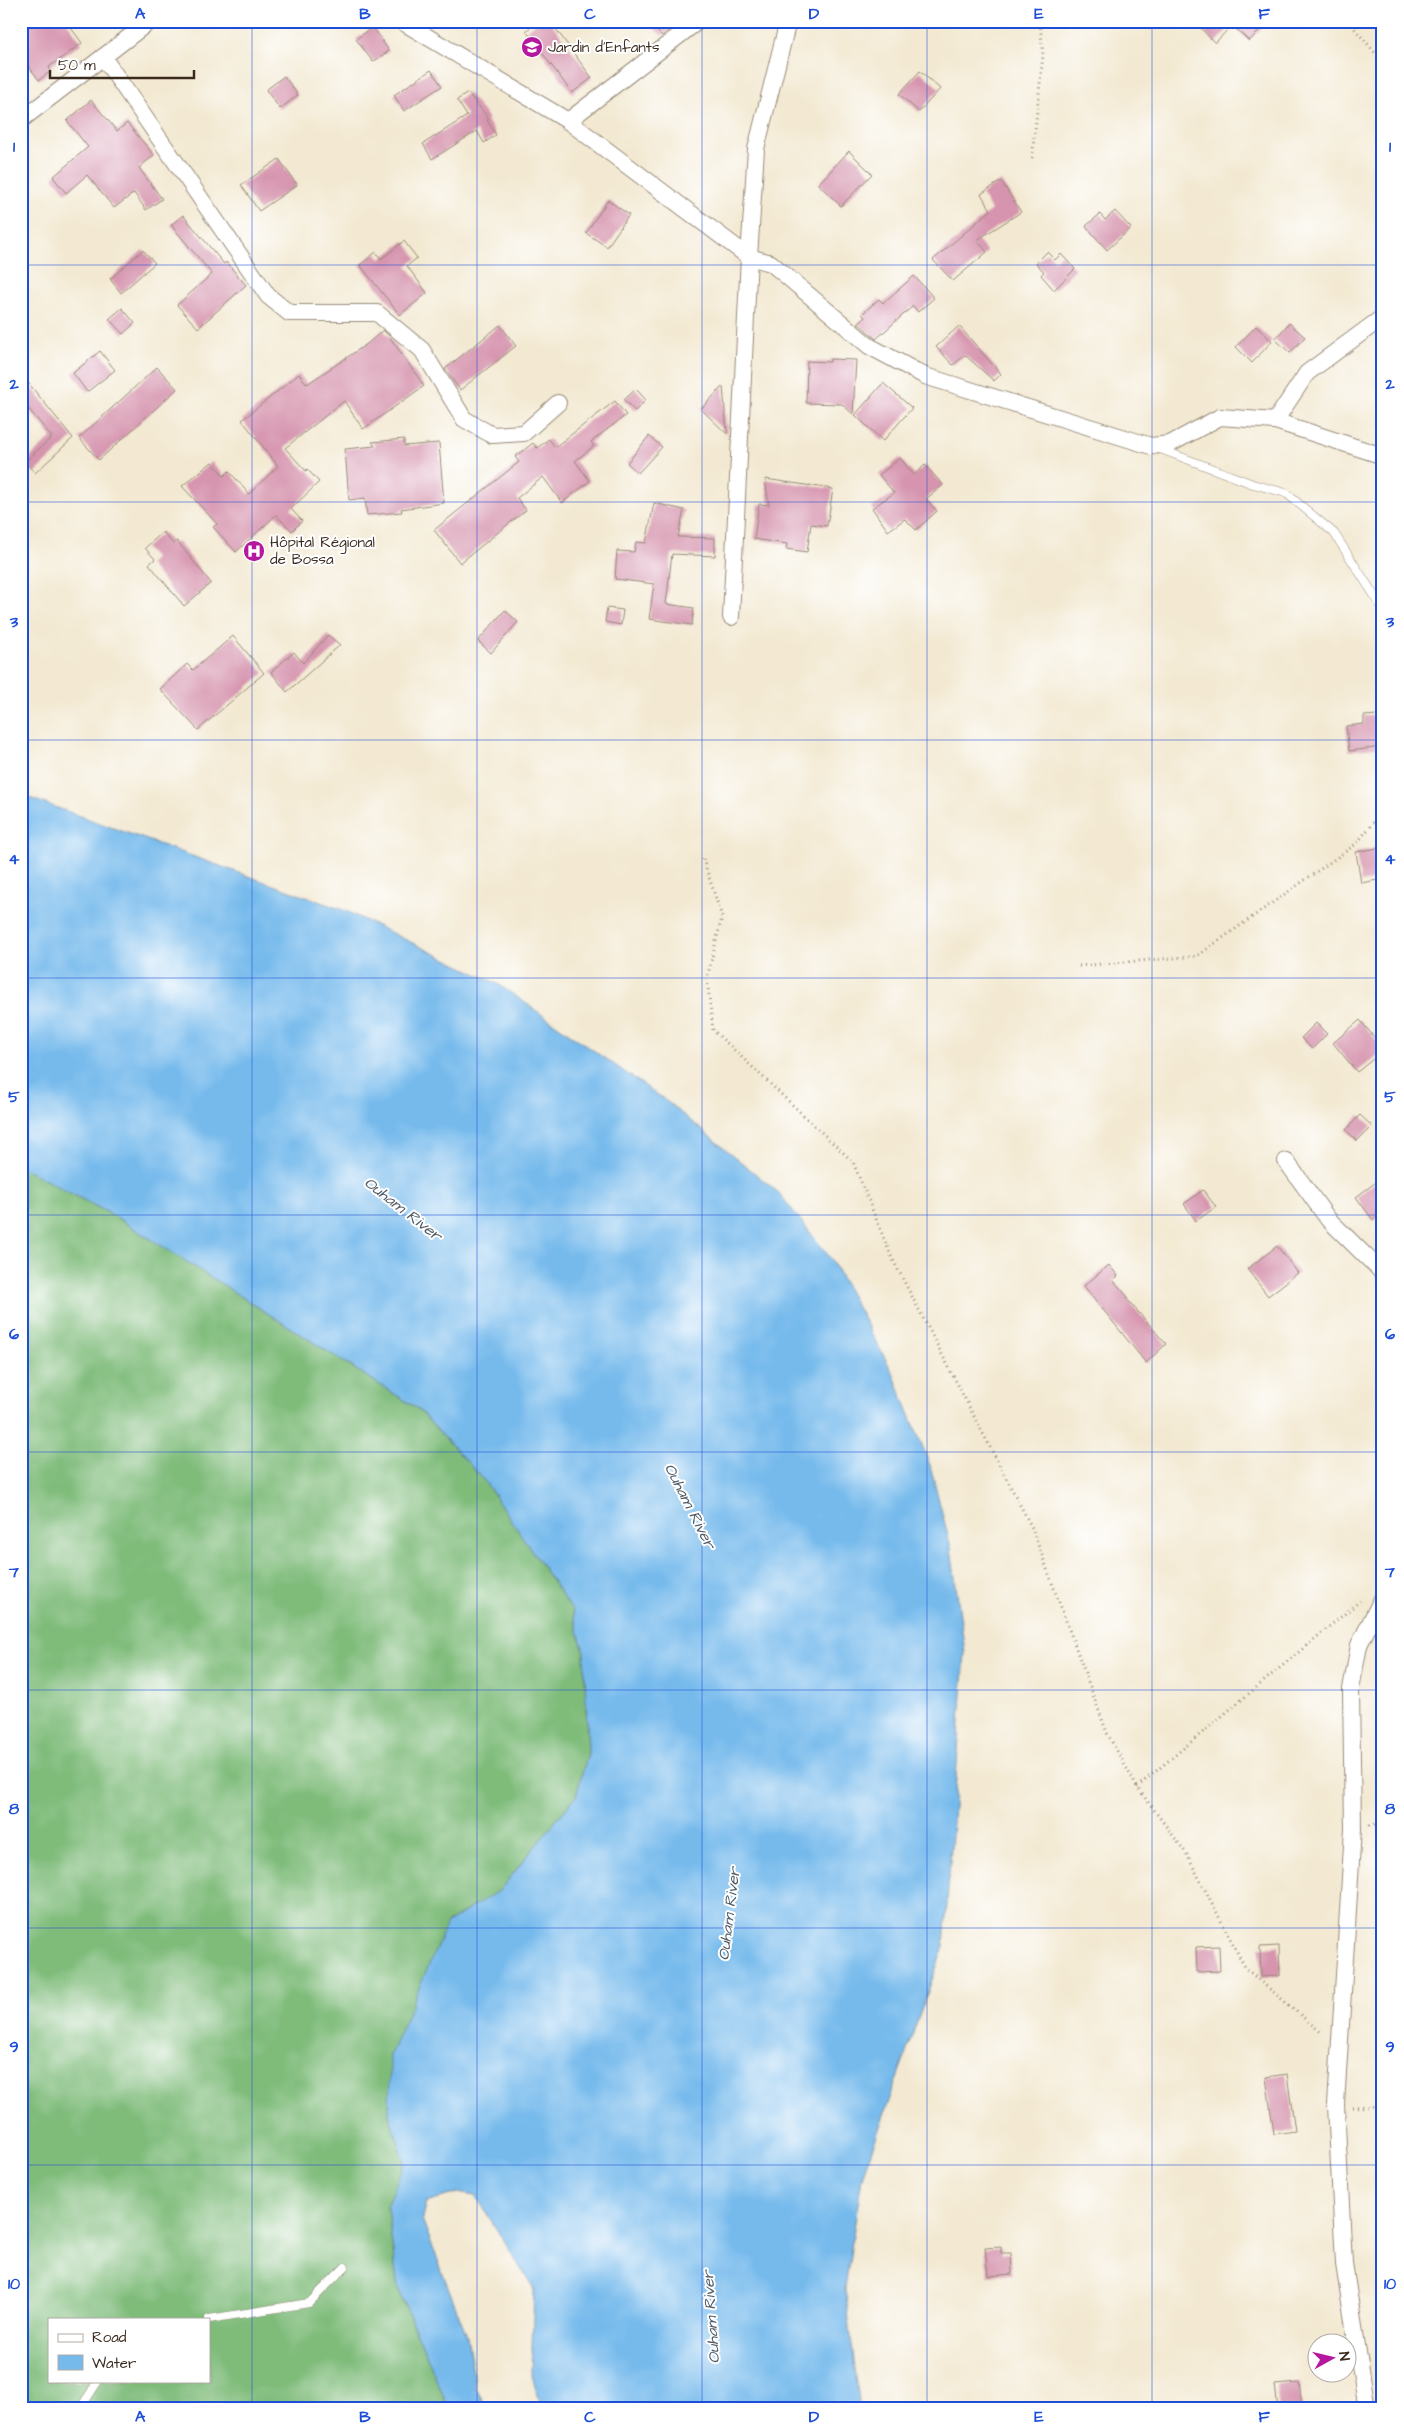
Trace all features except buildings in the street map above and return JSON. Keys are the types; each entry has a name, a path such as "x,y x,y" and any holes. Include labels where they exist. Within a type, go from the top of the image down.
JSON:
{"street":[{"path":"21,120 150,21"},
{"path":"401,21 568,121 749,257 771,263 869,346 925,376 1151,446 1170,444 1220,417 1275,421 1383,456"},
{"path":"568,121 698,21"},
{"path":"731,617 756,149 788,21"},
{"path":"103,57 268,296 288,313 376,313 422,350 464,419 492,435 524,433 558,403"},
{"path":"1275,421 1307,373 1383,317"},
{"path":"1286,1161 1328,1219 1383,1273"},
{"path":"1367,2409 1344,2264 1336,2105 1353,1829 1351,1689 1360,1645 1383,1597"}],"lane":[{"path":"1151,446 1253,484 1286,493 1334,533 1383,610"},
{"path":"210,2319 309,2303 346,2267"},
{"path":"80,2409 97,2382"}],"path":[{"path":"1032,158 1043,55 1040,21"},
{"path":"1348,21 1383,62"},
{"path":"1079,966 1197,956 1356,844 1383,811"},
{"path":"703,859 722,917 707,978 713,1030 853,1162 891,1256 1032,1528 1107,1733 1137,1787 1186,1853 1246,1969 1340,2048"},
{"path":"1137,1787 1364,1598"},
{"path":"1336,2105 1383,2106"}],"green space":[{"path":"21,1167 116,1217 418,1409 483,1479 572,1610 584,1652 588,1753 576,1796 499,1891 447,1923 389,2115 405,2162 387,2208 398,2288 449,2409 21,2409"}],"water":[{"name":"Ouham River","path":"21,795 346,911 498,984 665,1100 779,1193 831,1259 893,1373 930,1465 951,1548 965,1653 944,1946 862,2177 845,2288 860,2409 542,2409 531,2372 534,2290 476,2196 457,2193 426,2202 422,2219 467,2336 475,2386 487,2409 449,2409 398,2288 387,2207 405,2162 389,2115 390,2055 447,1923 499,1891 576,1796 588,1753 584,1652 572,1610 483,1479 418,1409 116,1217 21,1167"}],"place":[{"name":"Jardin d'Enfants","path":"532,47"},
{"name":"Hôpital Régional de Bossa","path":"254,551"}]}
